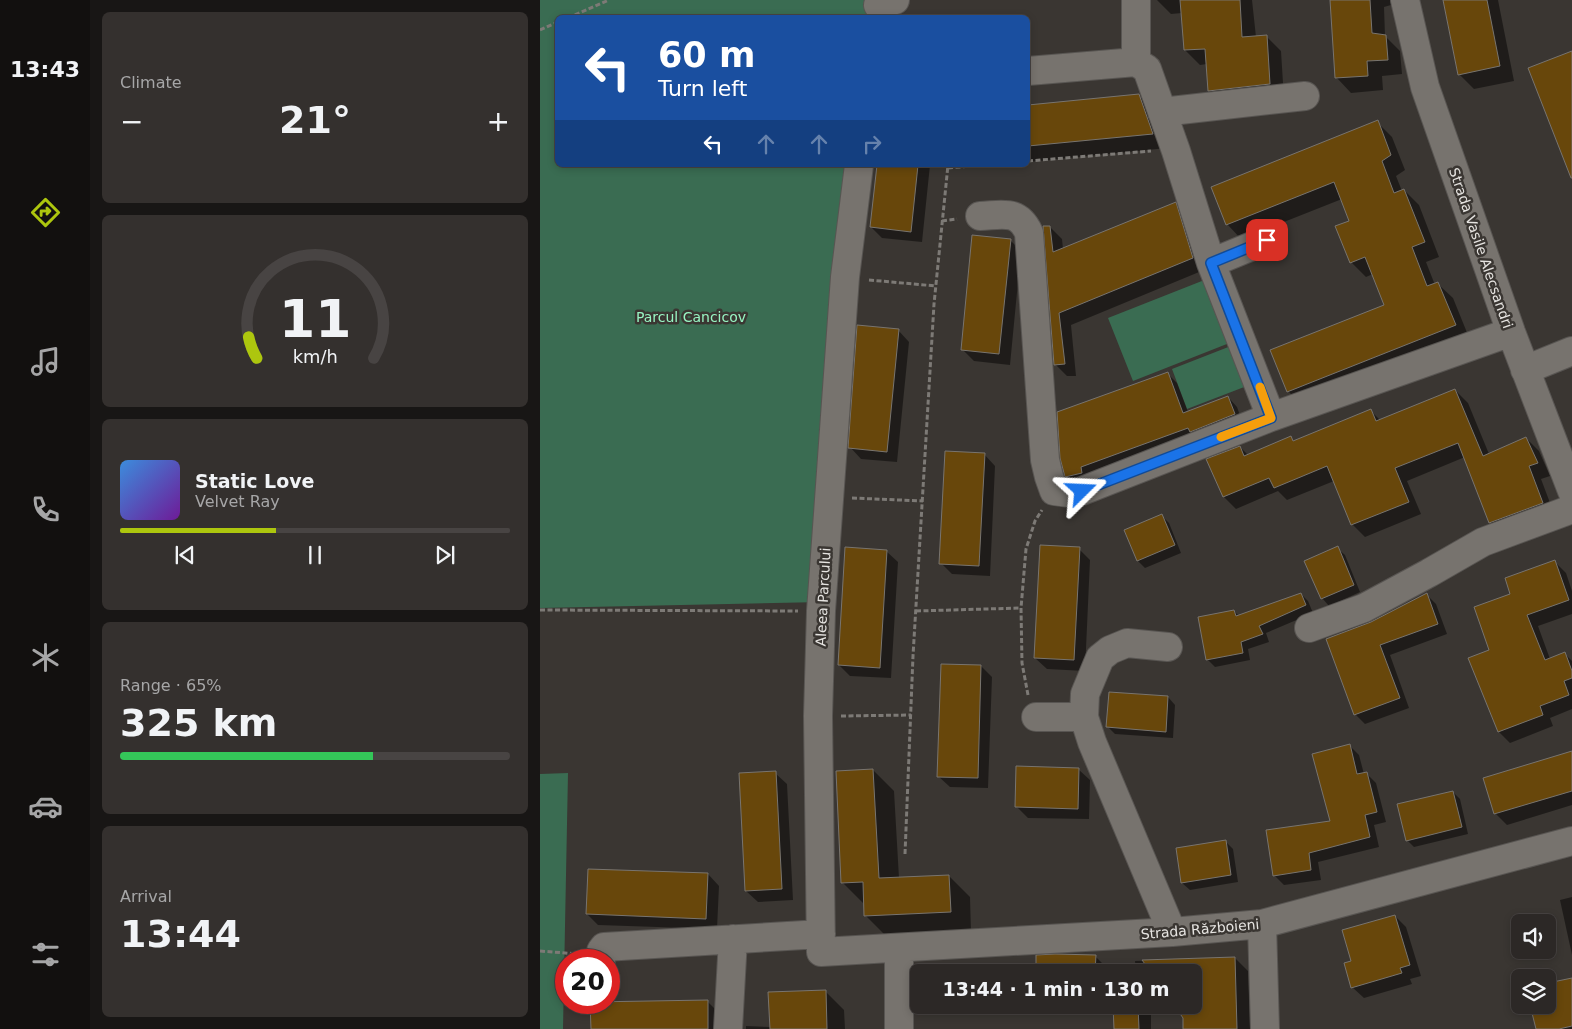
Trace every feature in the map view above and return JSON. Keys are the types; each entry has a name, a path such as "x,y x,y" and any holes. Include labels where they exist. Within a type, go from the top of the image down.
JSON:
{"street":[{"path":"1136,0 1136,62"},
{"name":"Strada Vasile Alecsandri","path":"1405,0 1426,87 1510,332 1572,492"},
{"path":"1030,71 1136,62 1147,69 1176,151 1211,263 1271,418"},
{"path":"1162,112 1305,96"},
{"name":"Aleea Parcului","path":"821,943 818,716 821,611 845,277 859,167"},
{"path":"980,216 1011,215 1019,218 1025,224 1029,233 1045,460 1054,491 1069,493 1082,491 1271,418 1510,332"},
{"path":"1211,263 1267,240"},
{"path":"1525,370 1572,351"},
{"path":"1309,628 1364,608 1429,574 1483,542 1572,509"},
{"path":"1168,647 1127,643 1110,650 1100,658 1086,694 1084,717 1092,742 1172,932"},
{"path":"1036,717 1084,717"},
{"name":"Strada Războieni","path":"899,948 1172,932 1262,924 1572,841"},
{"path":"1262,924 1265,1029"},
{"path":"602,949 604,947 732,948 821,943 899,948 899,1029"},
{"path":"728,1029 732,948"}],"path":[{"path":"575,15 609,0"},
{"path":"540,30 555,23"},
{"path":"1030,161 1168,149 1176,151"},
{"path":"905,854 916,611 936,286 948,167"},
{"path":"845,277 936,286"},
{"path":"1036,717 1027,690 1022,663 1021,608 1026,549 1036,521 1054,491"},
{"path":"829,497 923,501"},
{"path":"916,611 1021,608"},
{"path":"540,610 821,611"},
{"path":"818,716 911,715"},
{"path":"540,951 555,953"}],"green space":[{"name":"Parcul Cancicov","path":"540,0 877,0 876,15 555,15 555,167 859,167 822,602 540,608"},
{"path":"1212,277 1237,340 1133,381 1108,318"},
{"path":"1236,344 1252,384 1187,409 1172,369"},
{"path":"568,773 565,949 555,949 555,1014 563,1014 563,1029 540,1029 540,774"}],"building":[{"path":"1180,0 1240,0 1242,37 1267,35 1270,84 1208,91 1205,49 1184,50"},
{"path":"1330,0 1370,0 1372,33 1386,35 1388,60 1367,61 1368,76 1335,78"},
{"path":"1443,0 1487,0 1500,66 1458,75"},
{"path":"1572,51 1572,178 1571,178 1528,68"},
{"path":"1139,94 1153,134 1030,146 1030,105"},
{"path":"1378,120 1391,155 1382,161 1394,193 1404,189 1425,242 1412,247 1427,286 1438,282 1456,325 1287,392 1270,350 1384,305 1365,257 1350,263 1335,226 1349,221 1334,182 1226,225 1211,187"},
{"path":"877,167 918,167 911,232 870,227"},
{"path":"1176,202 1193,258 1059,313 1065,364 1054,365 1043,226 1050,226 1053,252"},
{"path":"972,235 1011,239 999,354 961,350"},
{"path":"857,325 899,329 887,452 848,448"},
{"path":"1168,372 1183,413 1228,396 1235,414 1190,432 1188,428 1081,467 1082,473 1065,477 1060,458 1057,412"},
{"path":"1455,389 1483,456 1526,437 1538,463 1529,466 1543,503 1489,523 1458,443 1395,468 1409,502 1351,525 1327,466 1274,488 1269,478 1223,497 1206,459 1240,446 1244,456 1291,436 1293,441 1371,409 1376,421"},
{"path":"945,451 985,453 979,566 939,564"},
{"path":"1162,514 1175,545 1137,561 1124,530"},
{"path":"1040,545 1080,547 1074,660 1034,658"},
{"path":"1338,546 1354,585 1321,599 1304,561"},
{"path":"845,547 887,550 880,668 838,665"},
{"path":"1555,560 1569,600 1527,615 1545,660 1565,652 1572,671 1572,678 1564,681 1569,695 1540,706 1543,715 1498,732 1468,658 1489,650 1474,607 1510,594 1505,578"},
{"path":"1301,593 1306,605 1259,626 1263,634 1241,642 1243,653 1206,660 1198,617 1234,610 1236,616"},
{"path":"1427,593 1438,624 1380,645 1400,698 1354,715 1326,639 1371,622"},
{"path":"941,664 981,665 978,778 937,777"},
{"path":"1109,692 1168,696 1166,732 1106,727"},
{"path":"1350,744 1357,774 1367,772 1377,812 1365,815 1370,837 1309,853 1311,870 1273,876 1266,830 1330,821 1312,754"},
{"path":"1572,751 1572,791 1494,814 1483,778"},
{"path":"1016,766 1079,768 1078,809 1015,807"},
{"path":"873,769 879,878 949,875 951,912 864,916 863,882 841,883 836,771"},
{"path":"776,771 782,889 745,891 739,773"},
{"path":"1453,791 1462,827 1406,841 1397,804"},
{"path":"1226,840 1231,875 1181,883 1176,848"},
{"path":"588,869 708,873 706,919 586,914"},
{"path":"1395,915 1410,965 1400,968 1402,973 1351,988 1344,963 1351,961 1342,930"},
{"path":"1036,955 1096,955 1095,964 1036,964"},
{"path":"1235,957 1237,1029 1183,1029 1183,1018 1180,1014 1202,1014 1202,964 1145,964 1142,960"},
{"path":"1572,978 1572,1026 1559,1029 1536,1029 1532,1014 1556,1014 1556,981"},
{"path":"826,990 827,1029 770,1029 768,992"},
{"path":"708,1000 708,1029 591,1029 590,1014 620,1014 620,1001"},
{"path":"1113,1014 1138,1014 1139,1029 1114,1029"}],"slow traffic":[{"path":"1221,437 1271,418 1260,387"}],"route":[{"path":"1082,491 1271,418 1211,263 1267,240"}]}
